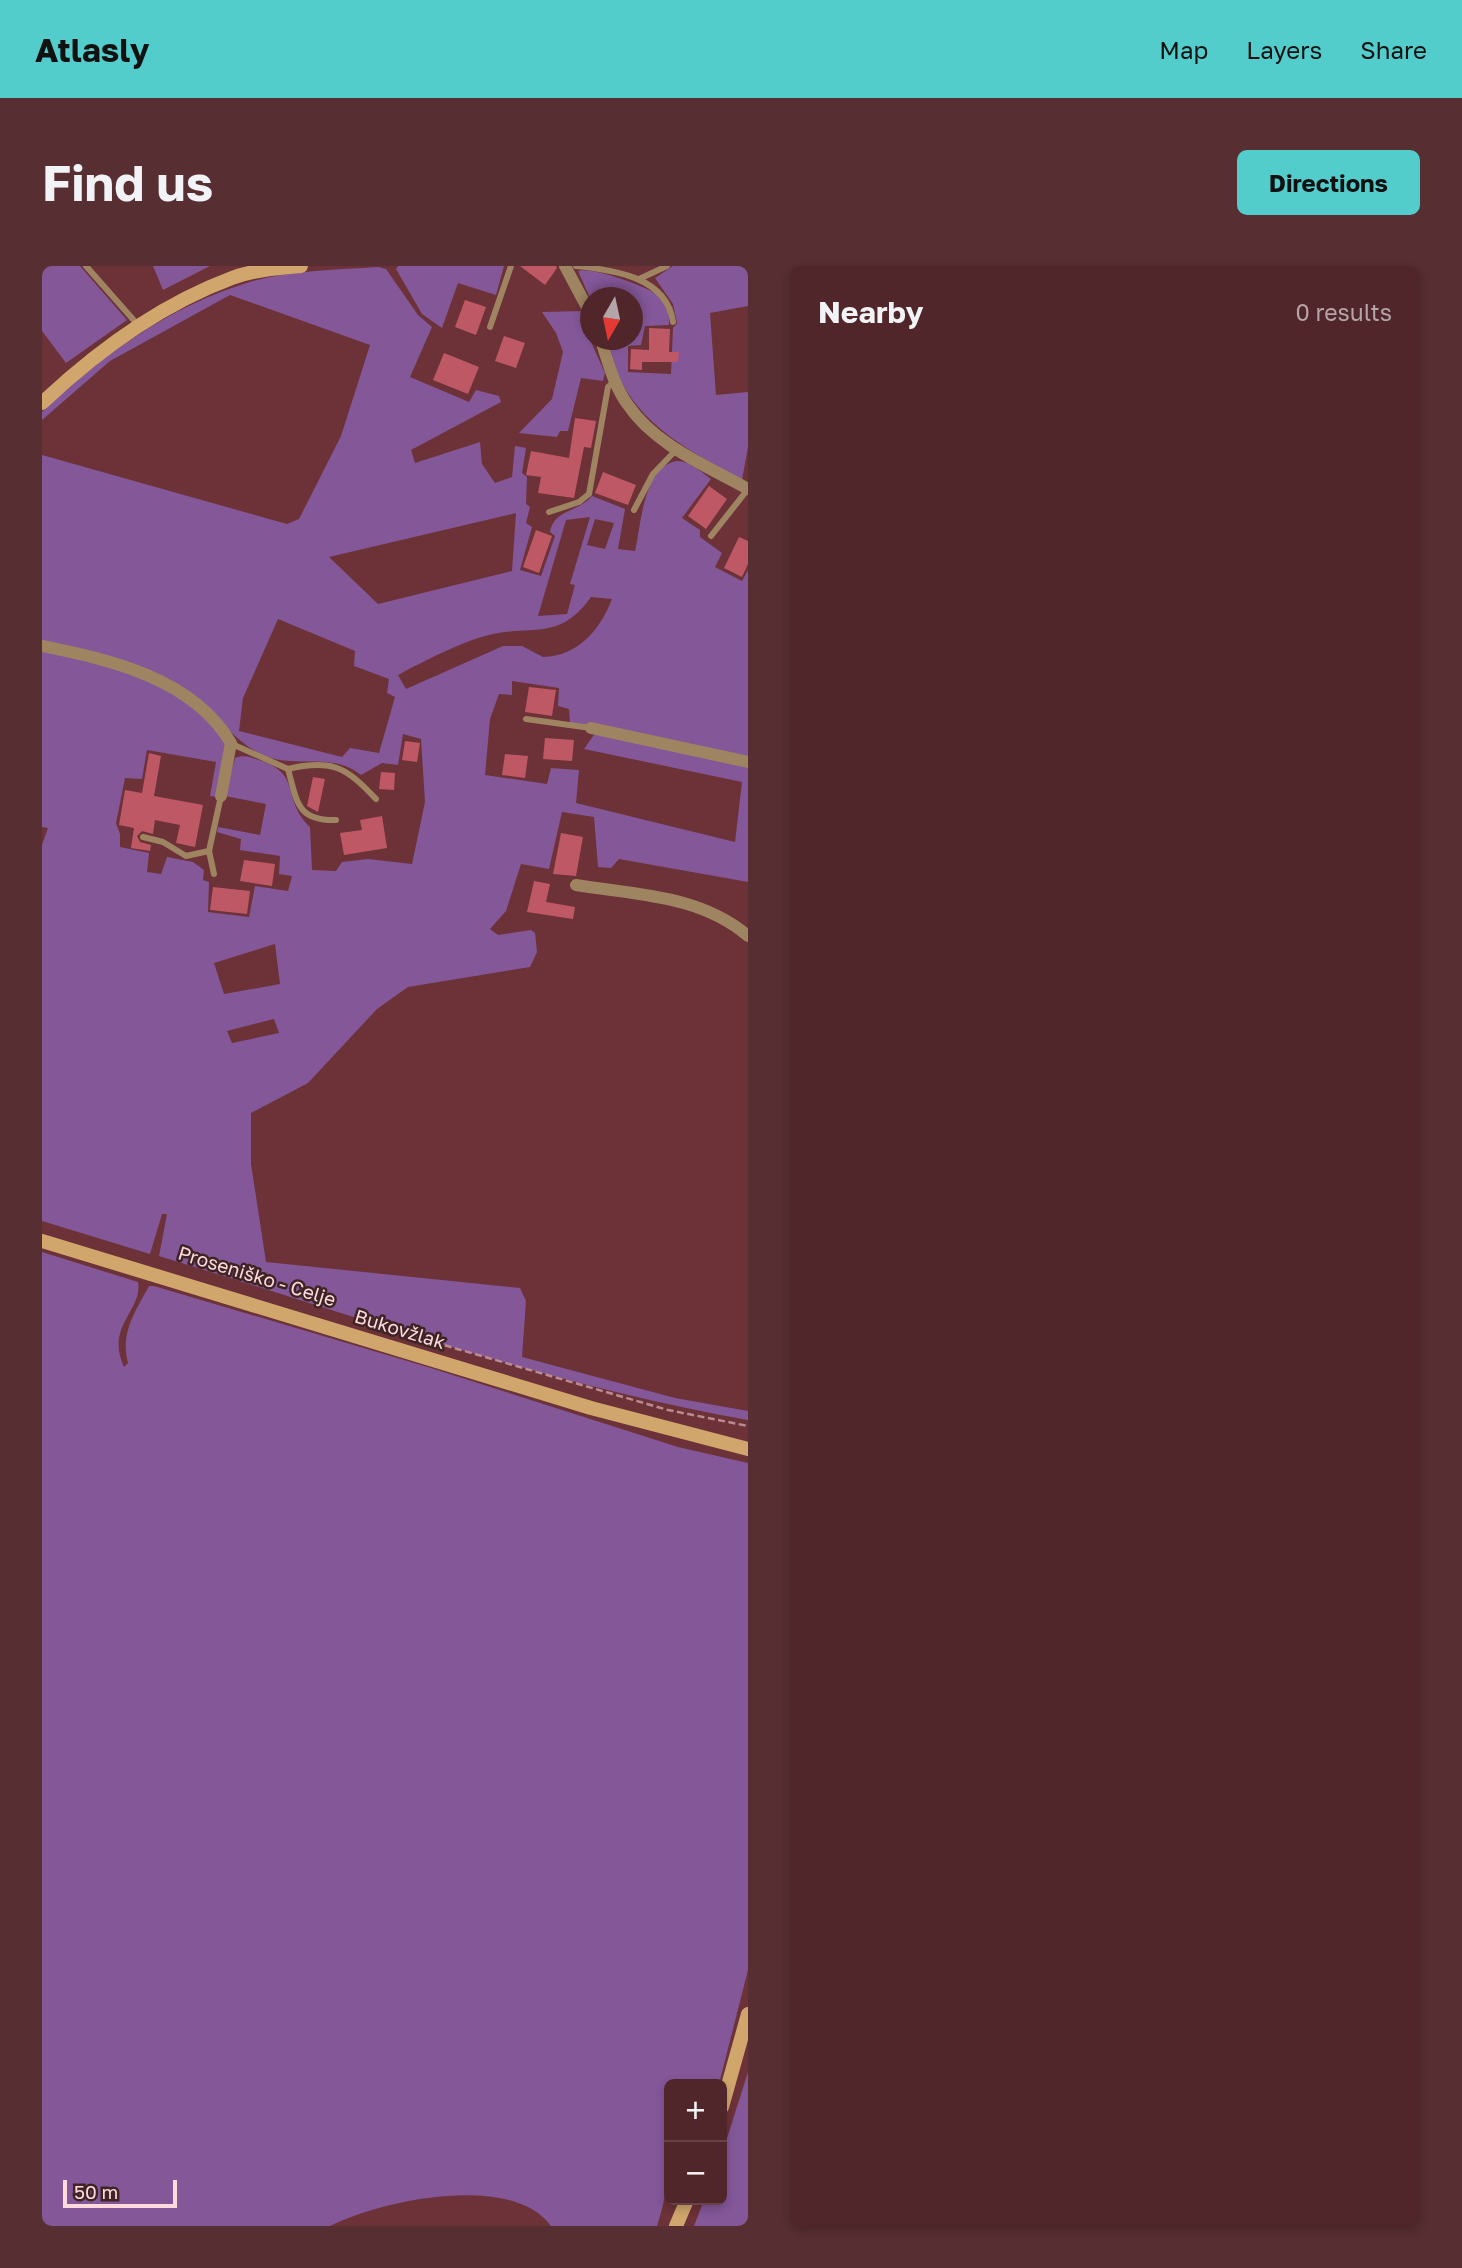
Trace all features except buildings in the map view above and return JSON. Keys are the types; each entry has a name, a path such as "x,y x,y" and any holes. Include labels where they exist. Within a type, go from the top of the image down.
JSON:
{"main road":[{"path":"42,402 113,344 171,306 233,277 301,266"},
{"name":"Bukovžlak","path":"42,1241 591,1408 748,1448"},
{"path":"727,2089 748,2014"},
{"path":"676,2226 685,2205"}],"street":[{"path":"565,266 580,294"},
{"path":"604,350 628,406 646,426 678,449 748,489"},
{"path":"42,646 141,672 203,708 215,719 231,743 221,796"},
{"path":"591,728 748,762"},
{"path":"576,885 680,901 709,909 748,936"}],"lane":[{"path":"86,266 140,327"},
{"path":"490,327 511,266"},
{"path":"576,266 639,279 662,295 671,306 673,322"},
{"path":"639,279 667,266"},
{"path":"549,512 579,502 589,494 595,473 608,387 615,380"},
{"path":"634,510 653,474 678,449"},
{"path":"711,536 748,489"},
{"path":"526,719 591,728"},
{"path":"231,743 288,769 319,764 343,769 376,799"},
{"path":"288,769 302,810 310,818 336,820"},
{"path":"214,874 209,851 221,796"},
{"path":"143,837 163,842 186,856 209,851"}],"path":[{"name":"Proseniško - Celje","path":"347,1317 668,1410 748,1426"}],"shaded area":[{"path":"42,266 80,266 127,320 66,363 42,331"},
{"path":"153,266 210,266 163,290"},
{"path":"398,266 504,266 496,295 458,283 442,328 422,314 396,269"},
{"path":"673,266 748,266 748,306 710,313 716,395 748,392 748,447 742,480 658,427 631,398 621,381 610,350 628,350 628,372 671,374 673,328 677,323 673,304 655,278"},
{"path":"378,267 386,269 418,315 432,327 410,377 469,402 476,390 499,396 501,402 411,450 415,463 480,442 482,464 495,483 512,477 515,446 526,448 522,473 527,477 526,504 530,507 526,523 532,527 520,570 541,576 555,536 550,532 552,525 556,519 592,496 625,509 618,549 635,551 650,485 666,465 677,461 686,463 711,479 682,518 700,530 700,537 722,553 715,567 742,581 748,570 748,758 612,728 570,723 569,709 558,706 559,688 512,681 512,695 499,694 490,719 485,775 547,784 551,768 579,770 576,803 735,842 742,782 584,749 596,732 748,765 748,882 619,859 611,868 598,867 594,817 562,812 549,869 521,864 506,911 490,929 498,935 531,930 535,933 537,952 530,967 408,987 377,1009 308,1083 251,1113 251,1164 266,1262 520,1288 526,1301 522,1357 675,1398 748,1411 748,1420 599,1388 525,1368 159,1256 167,1214 162,1214 150,1254 42,1221 42,845 48,828 42,827 42,649 107,663 145,677 196,707 221,732 228,751 217,797 210,796 216,762 147,750 142,779 125,778 116,823 120,834 120,847 149,853 147,872 161,874 167,857 193,862 204,870 203,880 209,882 208,912 249,917 255,886 288,891 292,876 279,874 280,856 240,850 241,839 217,832 218,827 260,835 266,804 225,796 235,758 248,757 271,765 286,779 301,816 310,827 312,870 336,871 342,862 368,859 412,864 425,802 421,739 403,734 398,765 382,763 361,775 339,764 268,757 237,738 193,696 159,675 121,661 42,642 42,455 287,524 299,519 341,436 370,345 230,295 110,361 42,420 42,412 113,352 192,304 266,278","holes":["516,513 512,571 378,604 329,557","590,517 570,584 575,585 567,614 538,616 566,520","595,519 614,523 605,549 587,545","591,597 612,599 594,631 567,652 543,657 522,646 503,646 406,689 398,675 443,652 479,638 505,632 545,629 568,620","278,619 355,651 354,666 389,679 387,693 395,697 379,753 350,748 342,757 239,731 243,698","275,944 280,984 224,994 214,963","274,1019 279,1033 232,1043 227,1031"]},
{"path":"585,270 641,287 585,287 578,271"},
{"path":"643,288 665,301 669,314 669,325 645,326 643,336"},
{"path":"580,311 580,350 595,350 605,373 603,381 581,378 568,431 560,431 557,437 519,433 552,399 563,352 556,333 542,312"},
{"path":"42,1252 138,1282 138,1292 121,1329 119,1340 119,1353 124,1367 128,1363 126,1342 130,1323 149,1286 154,1286 431,1368 678,1447 748,1463 748,1970 720,2079 664,2079 664,2200 657,2226 551,2226 532,2209 507,2200 477,2195 412,2200 381,2207 330,2226 42,2226"},
{"path":"748,2072 748,2226 694,2226 702,2205 727,2205 727,2138"}]}
